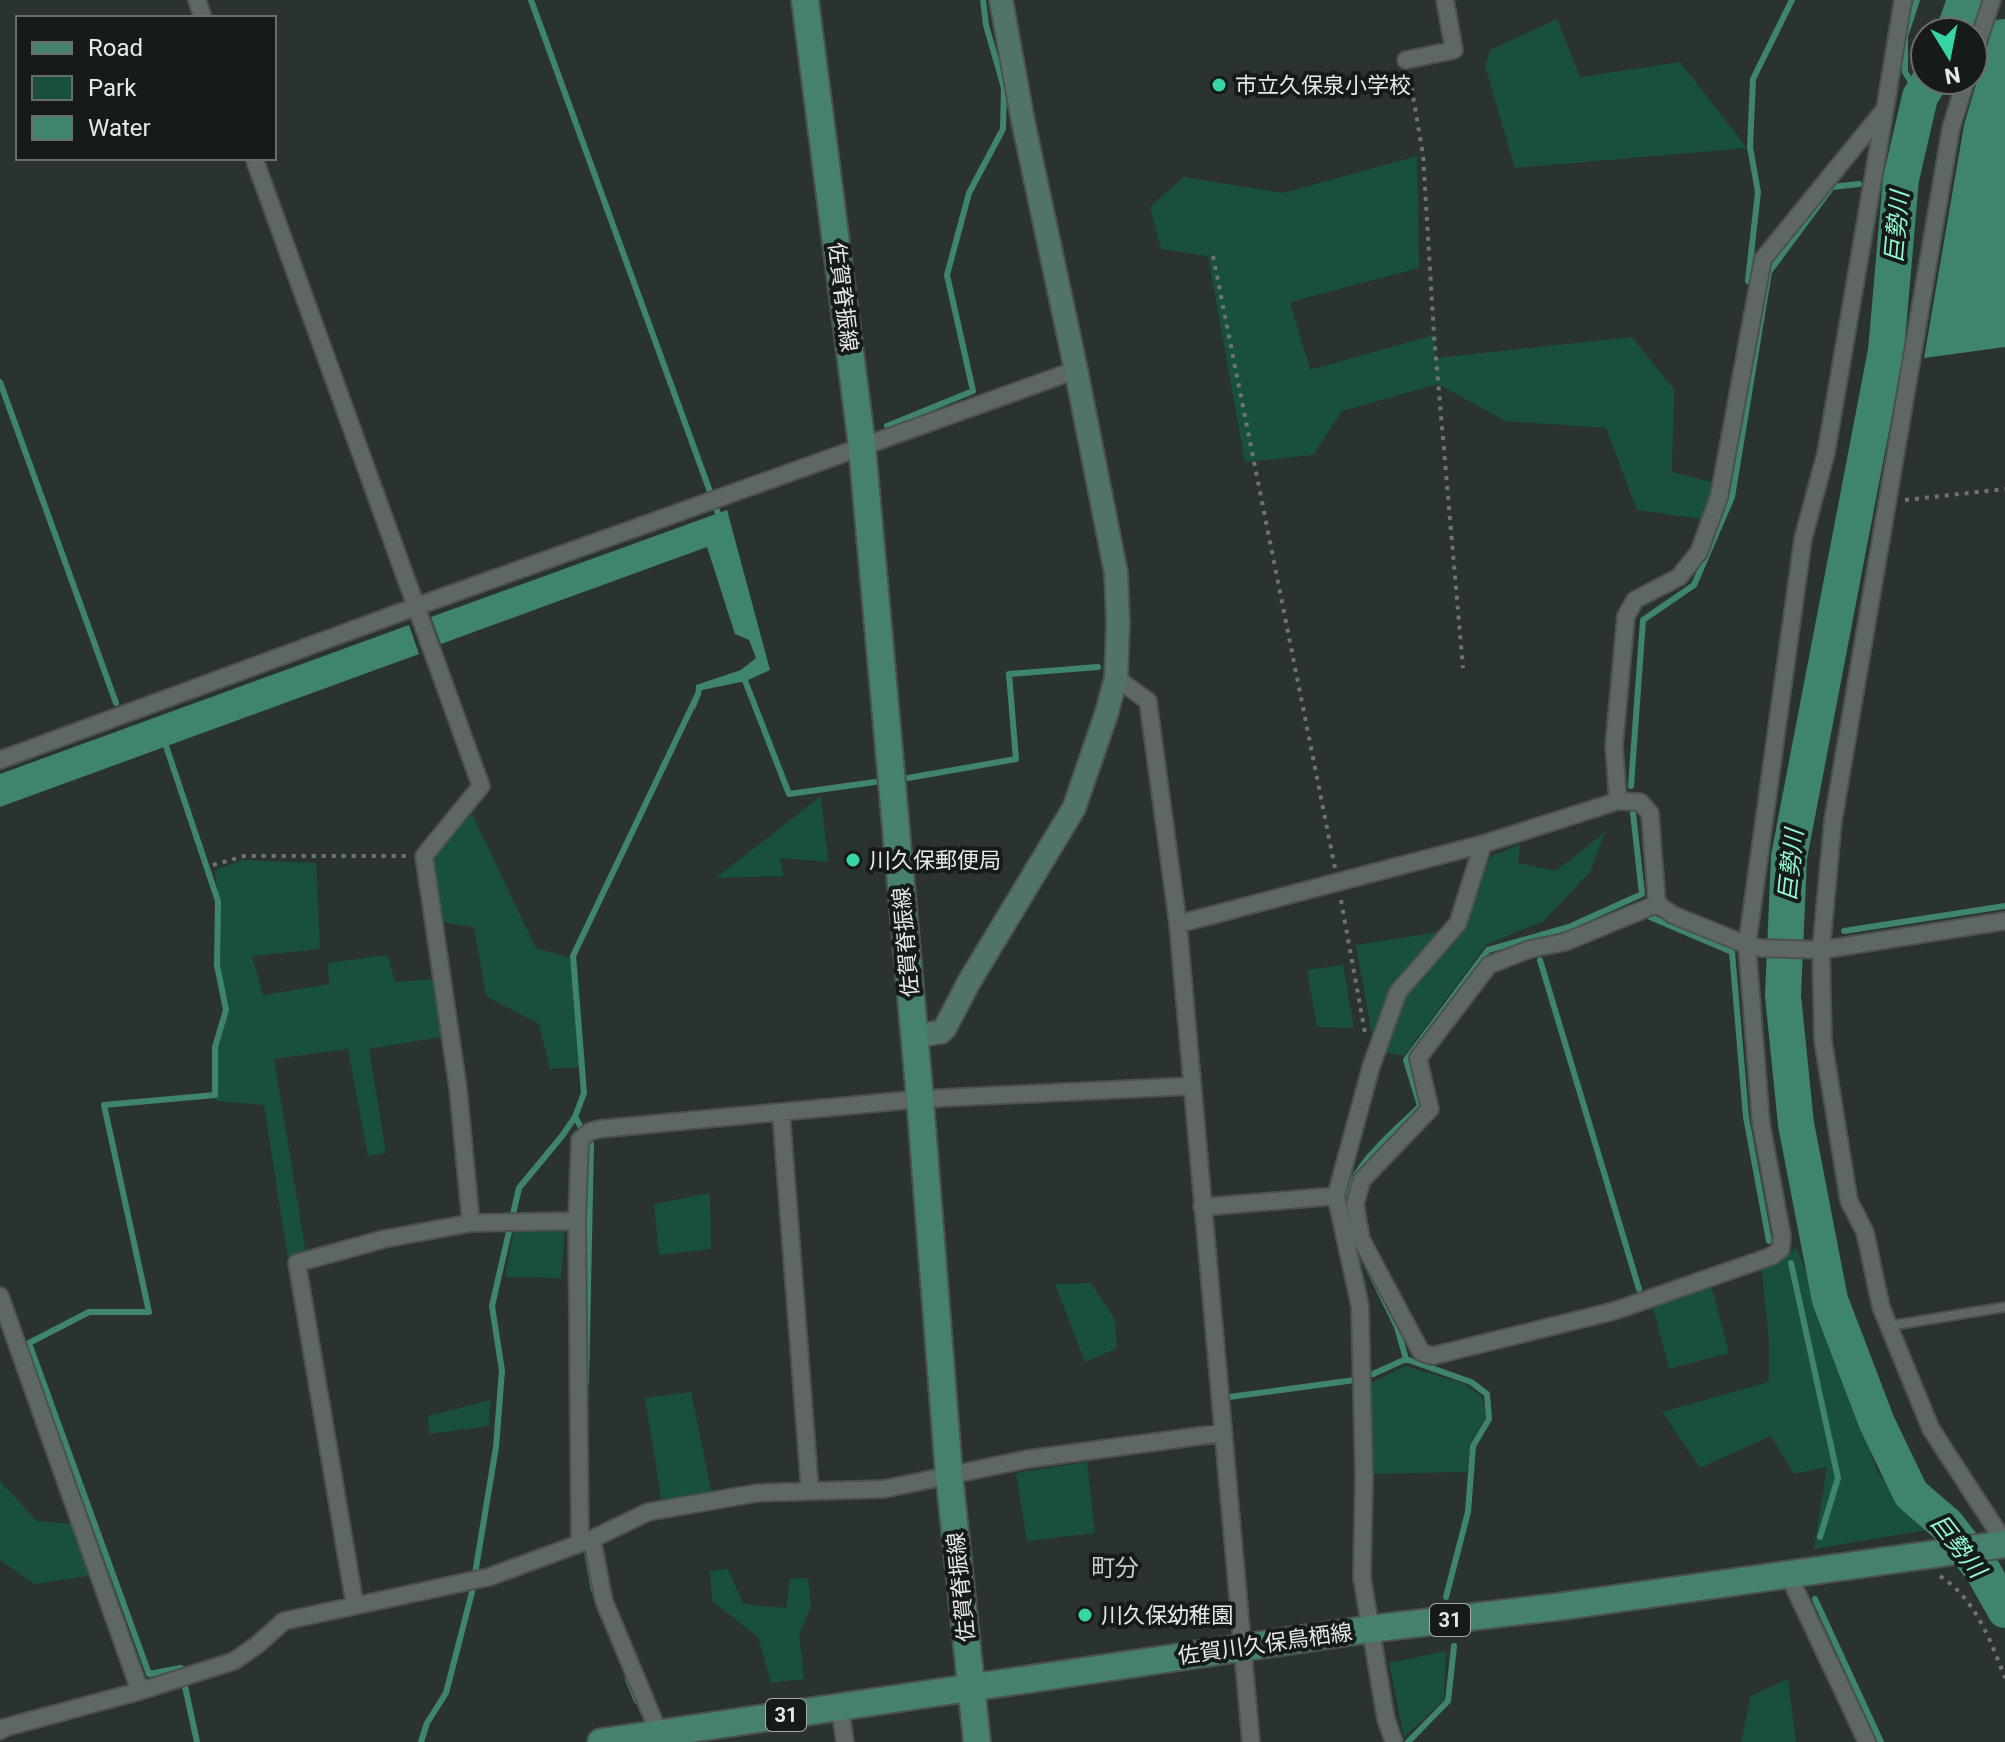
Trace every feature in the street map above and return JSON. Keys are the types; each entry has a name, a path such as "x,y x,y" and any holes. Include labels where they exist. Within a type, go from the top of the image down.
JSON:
{"main road":[{"name":"佐賀脊振線","path":"805,0 862,446 920,1099 949,1474 977,1742"},
{"name":"31","path":"1929,1554 2005,1544"},
{"name":"佐賀川久保鳥栖線","path":"601,1742 661,1738 971,1686 1929,1554"}],"street":[{"path":"914,1036 941,1032 945,1028 969,982 1074,808 1116,678 1116,573 1001,0"},
{"path":"1406,60 1454,50 1445,0"},
{"path":"1657,904 1565,942 1530,949 1489,965 1418,1058 1430,1109 1362,1180 1355,1204 1361,1239 1421,1352 1432,1356 1614,1311 1772,1256 1781,1249 1782,1236 1761,1123 1754,946 1803,539 1826,453 1903,0"},
{"path":"1961,96 1951,128 1833,821 1821,950 1823,1041 1849,1201 1865,1232 1881,1307 1931,1429 2005,1544"},
{"path":"1618,801 1614,746 1626,616 1635,600 1679,577 1699,552 1719,497 1763,259 1885,109"},
{"path":"255,160 481,786 424,856 458,1088 471,1223"},
{"path":"0,760 415,607 1076,370"},
{"path":"1116,678 1148,701 1178,924 1251,1742"},
{"path":"1178,924 1483,844 1618,801 1640,802 1650,813 1657,904"},
{"path":"1394,1742 1386,1719 1362,1578 1364,1477 1360,1306 1336,1196 1371,1067 1398,992 1458,923 1483,844"},
{"path":"1657,904 1673,915 1754,946 1821,950 2005,921"},
{"path":"661,1738 604,1601 586,1541 577,1221 584,1136 599,1129 920,1099 1191,1086"},
{"path":"781,1112 810,1491"},
{"path":"1202,1207 1336,1196"},
{"path":"355,1606 297,1263 384,1239 471,1223 577,1221"},
{"path":"0,1296 140,1691"},
{"path":"0,1731 234,1661 284,1621 489,1577 586,1541 648,1512 757,1493 884,1489 1028,1459 1222,1433"},
{"path":"1788,1574 1867,1742"},
{"path":"840,1707 845,1742"}],"lane":[{"path":"1889,1326 2005,1307"}],"path":[{"path":"1406,60 1423,155 1434,335 1463,668"},
{"path":"1213,256 1338,882 1371,1067"},
{"path":"1887,502 2005,489"},
{"path":"213,865 244,856 424,856"},
{"path":"1929,1554 1933,1572 1960,1589 1988,1633 2005,1678"}],"green space":[{"path":"1557,19 1580,77 1680,62 1747,148 1515,168 1485,66 1490,50"},
{"path":"1417,156 1419,268 1290,302 1310,370 1434,335 1436,358 1632,337 1674,389 1672,472 1715,483 1701,519 1637,510 1606,428 1505,421 1438,384 1342,411 1313,455 1245,462 1208,256 1161,249 1150,207 1184,177 1283,193"},
{"path":"821,796 828,862 780,858 784,876 716,878"},
{"path":"472,814 536,948 577,960 585,1067 550,1069 539,1024 486,996 474,927 442,922 432,855"},
{"path":"1605,832 1590,872 1544,921 1487,944 1404,1056 1384,1052 1401,996 1466,924 1490,857 1520,844 1518,863 1556,871"},
{"path":"243,860 316,863 320,949 252,956 263,995 329,984 328,963 388,955 395,982 434,979 442,1037 369,1049 386,1153 368,1156 348,1049 274,1059 306,1254 288,1259 264,1105 215,1101 215,1047 226,1010 217,965 215,870"},
{"path":"1438,932 1390,989 1373,1041 1356,945"},
{"path":"1343,965 1354,1028 1317,1027 1307,970"},
{"path":"710,1193 711,1249 659,1255 654,1204"},
{"path":"565,1228 561,1278 505,1277 514,1229"},
{"path":"1797,1248 1878,1473 1927,1530 1814,1549 1827,1467 1794,1474 1771,1436 1700,1468 1662,1412 1769,1382 1769,1342 1762,1269"},
{"path":"1091,1283 1115,1320 1117,1348 1085,1362 1055,1284"},
{"path":"1711,1285 1729,1353 1669,1369 1653,1307"},
{"path":"1405,1366 1465,1384 1482,1397 1486,1416 1470,1443 1467,1472 1369,1474 1367,1385"},
{"path":"691,1392 712,1494 662,1503 645,1398"},
{"path":"490,1400 489,1426 429,1434 428,1416"},
{"path":"1087,1462 1095,1533 1027,1541 1016,1473"},
{"path":"0,1481 37,1521 73,1524 89,1576 34,1584 0,1560"},
{"path":"728,1569 743,1604 786,1608 790,1579 808,1578 811,1607 799,1634 804,1679 771,1683 758,1637 712,1601 710,1571"},
{"path":"1446,1651 1444,1700 1404,1737 1389,1663"},
{"path":"1788,1679 1796,1742 1741,1742 1751,1696"}],"water":[{"path":"2005,19 2005,347 1924,358 1964,125 1973,96 1989,96 1989,40 1995,20"},
{"path":"727,510 770,670 746,681 702,690 695,710 696,685 741,670 756,658 749,640 735,634 707,547 441,644 431,617"},
{"path":"409,625 419,654 0,807 0,774"}],"waterway":[{"path":"531,0 720,519"},
{"path":"887,426 973,391 947,275 969,193 1003,129 1004,88 986,25 983,0"},
{"path":"1748,281 1758,192 1750,147 1753,79 1792,0"},
{"path":"1917,0 1905,36 1905,72 1920,97"},
{"name":"巨勢川","path":"1960,16 1965,0"},
{"name":"巨勢川","path":"1921,96 1901,179 1886,351 1789,857 1783,996 1796,1124 1830,1300 1877,1423 1911,1494 1947,1525 1983,1571 2005,1610"},
{"path":"1631,786 1643,620 1694,585 1732,497 1769,272 1832,187 1859,184"},
{"path":"0,382 116,703"},
{"path":"908,778 1016,759 1009,674 1098,667"},
{"path":"744,678 789,794 875,782"},
{"path":"421,1742 427,1723 446,1693 472,1592 496,1447 502,1371 492,1306 519,1188 562,1136 575,1117 584,1093 573,956 698,694"},
{"path":"166,746 218,901 217,965 226,1010 215,1047 215,1095 104,1105 149,1312 89,1312 29,1343 149,1674 181,1668 197,1742"},
{"path":"1348,1207 1348,1194 1362,1166 1420,1106 1406,1060 1488,950 1569,927 1642,894 1633,813"},
{"path":"1844,931 2005,906"},
{"path":"1650,917 1732,952 1746,1117 1769,1241"},
{"path":"1540,960 1639,1289"},
{"path":"575,1117 591,1144 586,1383"},
{"path":"1354,1238 1397,1327 1406,1359 1471,1382 1487,1394 1489,1419 1473,1446 1468,1512 1446,1597"},
{"path":"1791,1263 1838,1478 1820,1537"},
{"path":"1373,1374 1406,1359"},
{"path":"1229,1397 1355,1380"},
{"path":"586,1546 594,1590"},
{"path":"1815,1599 1881,1742"},
{"path":"1408,1742 1448,1701 1454,1646"},
{"path":"628,1679 637,1701"}],"place":[{"name":"市立久保泉小学校","path":"1219,85"},
{"name":"川久保郵便局","path":"853,860"},
{"name":"川久保幼稚園","path":"1085,1615"}],"district":[{"name":"町分","path":"1115,1568"}]}
